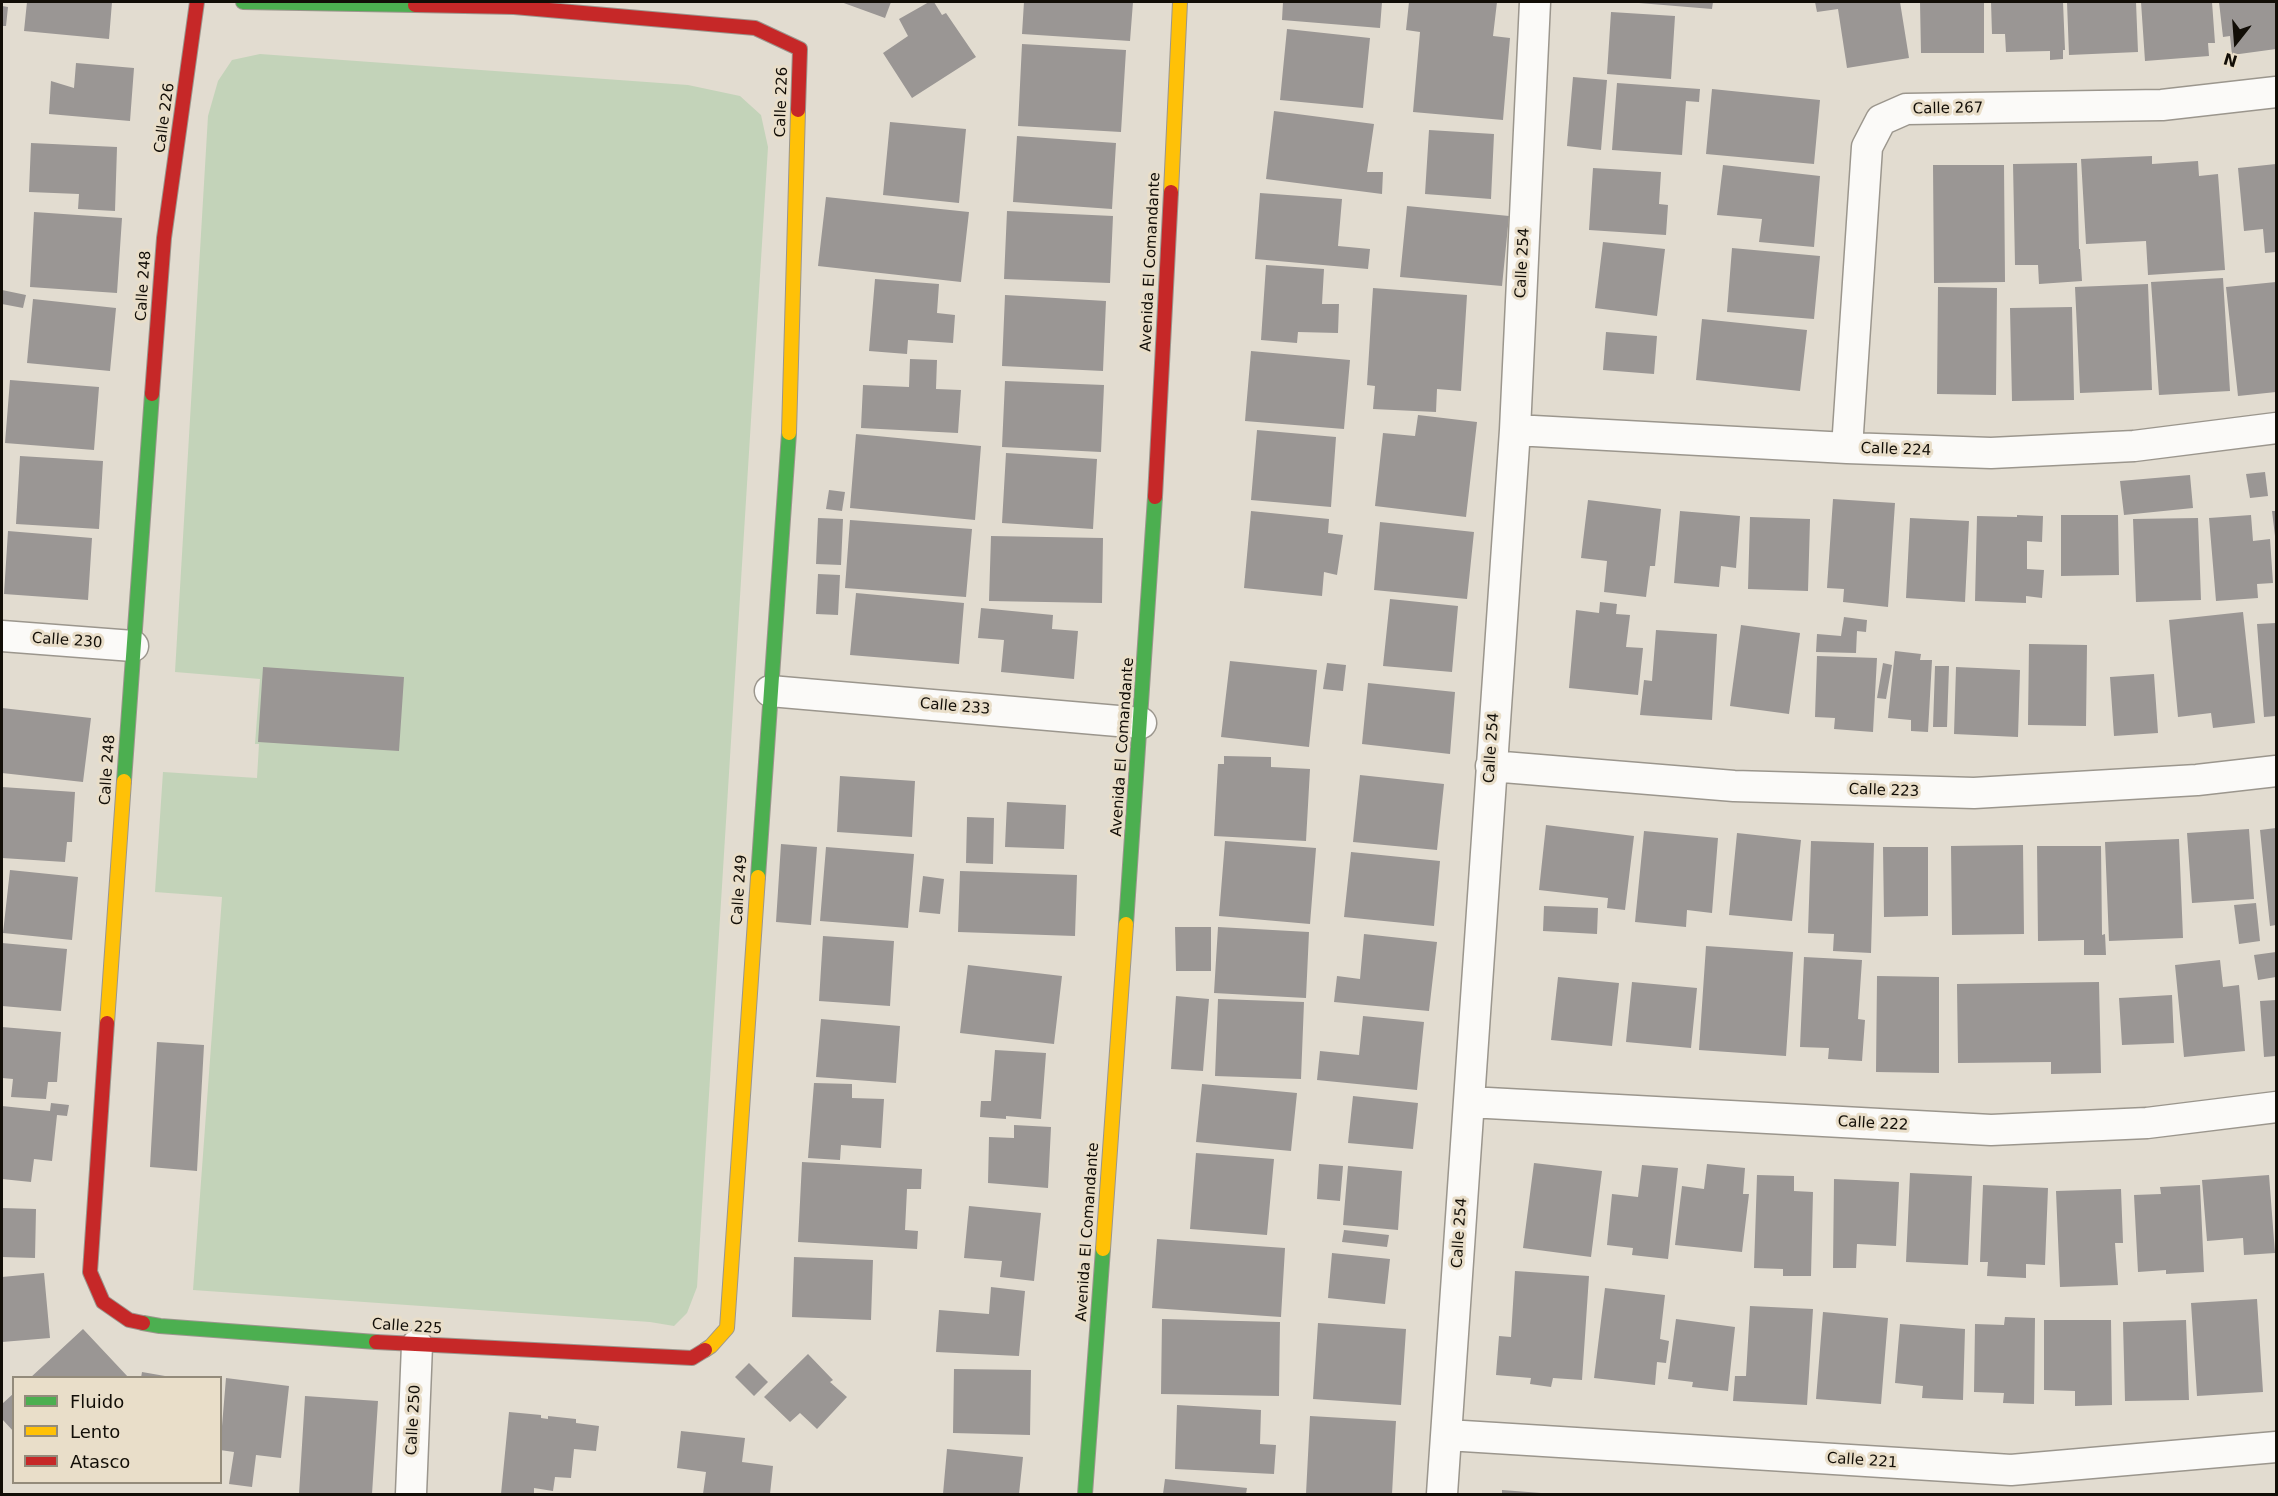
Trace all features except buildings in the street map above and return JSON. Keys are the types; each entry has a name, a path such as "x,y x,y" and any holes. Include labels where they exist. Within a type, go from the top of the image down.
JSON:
{"street":[{"name":"Calle 226","path":"164,238 197,2"},
{"name":"Calle 226","path":"243,2 514,4 755,28 800,49 789,431"},
{"name":"Avenida El Comandante","path":"1085,1494 1153,543 1180,2"},
{"name":"Calle 254","path":"1442,1494 1515,430 1535,2"},
{"name":"Calle 267","path":"1847,448 1867,147 1881,120 1906,109 2162,105 2277,92"},
{"name":"Calle 248","path":"103,1302 90,1272 164,238"},
{"name":"Calle 224","path":"1515,430 1847,448 1990,453 2134,446 2277,428"},
{"name":"Calle 249","path":"711,1346 727,1328 789,431"},
{"name":"Calle 230","path":"2,636 133,646"},
{"name":"Calle 233","path":"770,691 1141,723"},
{"name":"Calle 223","path":"1491,765 1734,786 1974,794 2197,780 2277,771"},
{"name":"Calle 222","path":"1469,1102 1991,1130 2147,1123 2277,1107"},
{"name":"Calle 225","path":"103,1302 129,1320 160,1326 417,1345 692,1358 711,1346"},
{"name":"Calle 250","path":"411,1494 417,1345"},
{"name":"Calle 221","path":"1447,1435 2011,1470 2277,1447"}],"green space":[{"path":"260,54 688,85 740,96 761,115 768,147 697,1287 687,1313 674,1326 650,1322 193,1290 222,897 155,892 163,772 257,778 259,744 255,744 260,679 175,672 208,116 218,81 232,60"}],"traffic: fast":[{"path":"243,2 415,5"},
{"path":"124,781 152,394"},
{"path":"758,877 789,433"},
{"path":"1126,924 1155,497"},
{"path":"1085,1494 1103,1249"},
{"path":"143,1323 376,1342"}],"traffic: slow":[{"path":"1171,192 1180,2"},
{"path":"789,433 798,110"},
{"path":"107,1023 124,781"},
{"path":"705,1350 727,1328 758,877"},
{"path":"1103,1249 1126,924"}],"traffic: jam":[{"path":"152,394 164,238 197,2"},
{"path":"415,5 514,7 755,28 800,49 798,110"},
{"path":"1155,497 1171,192"},
{"path":"107,1023 90,1272 103,1302 129,1320 143,1323"},
{"path":"376,1342 692,1358 705,1350"}]}
